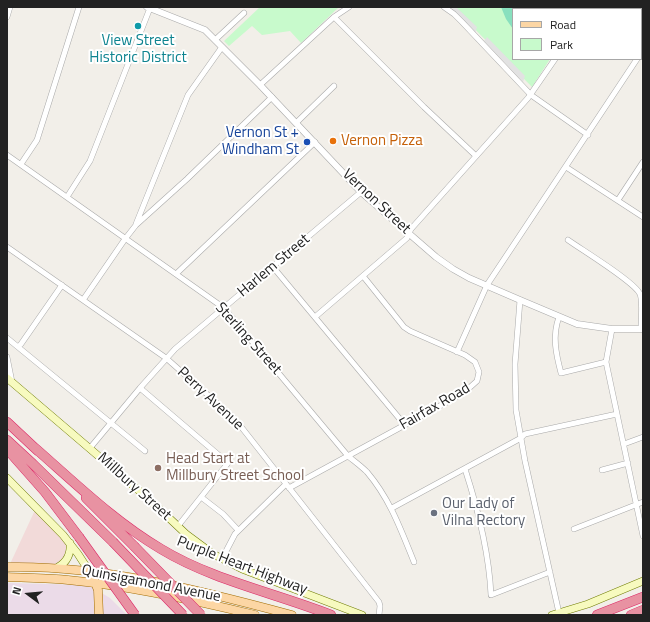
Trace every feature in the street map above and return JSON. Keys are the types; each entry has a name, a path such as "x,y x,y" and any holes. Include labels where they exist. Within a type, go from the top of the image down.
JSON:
{"highway":[{"path":"7,422 134,546 201,615"},
{"path":"7,440 34,464 113,542 183,615"},
{"name":"Purple Heart Highway","path":"35,448 126,526 161,549 181,560 212,573 331,615"},
{"path":"7,449 45,492 135,615"},
{"path":"597,615 643,597"},
{"path":"631,615 643,610"}],"main road":[{"name":"Millbury Street","path":"10,380 90,448 195,542 222,559 242,569 362,615"},
{"path":"7,478 70,543 89,571 96,583 99,615"},
{"path":"58,568 63,564 68,556 70,543"},
{"name":"Quinsigamond Avenue","path":"7,567 58,568 89,571 167,584 292,615"},
{"name":"Quinsigamond Avenue","path":"7,577 47,578 96,583 174,597 255,615"},
{"path":"552,615 588,604 643,581"}],"street":[{"path":"7,18 10,7"},
{"path":"21,164 37,140 79,7"},
{"path":"260,85 334,17 349,7"},
{"path":"444,7 462,22 531,95 588,135"},
{"path":"67,197 90,161 149,8"},
{"name":"Vernon Street","path":"149,8 205,30 315,142 361,192 436,257 453,269 469,278 577,324 612,329 642,329"},
{"path":"215,40 244,14"},
{"path":"334,17 424,107 476,156"},
{"path":"136,225 188,95 222,47"},
{"path":"316,317 407,238 411,229 531,95 554,60"},
{"path":"457,352 487,285 636,60"},
{"path":"296,123 334,86"},
{"path":"83,300 125,238 136,225 272,98"},
{"path":"176,274 315,142"},
{"name":"Sterling Street","path":"7,155 224,308 348,456 366,471 382,492 392,508 414,562"},
{"path":"618,200 643,162"},
{"path":"566,167 643,217"},
{"name":"Harlem Street","path":"90,448 166,358 361,192"},
{"path":"568,240 637,289 641,297 642,329"},
{"name":"Perry Avenue","path":"7,247 166,358 235,418 379,602 379,615"},
{"path":"273,267 404,424"},
{"name":"Fairfax Road","path":"222,559 238,530 288,486 348,456 404,424 458,396 476,383 479,377 477,365 473,360 420,336 404,327 363,276"},
{"path":"18,347 62,285"},
{"path":"520,300 515,393 516,410 559,613"},
{"path":"559,317 555,341 556,355 561,373 606,362"},
{"path":"612,329 606,362 643,536"},
{"path":"7,338 145,451"},
{"path":"7,357 10,380"},
{"path":"140,388 228,463 178,526"},
{"path":"392,508 521,438 525,434 617,414"},
{"path":"624,444 643,437"},
{"path":"602,470 628,463"},
{"path":"465,469 475,501 485,549 491,595 550,572"},
{"path":"202,497 223,514 238,530"},
{"path":"574,529 643,502"}],"shaded area":[{"path":"452,7 456,7 477,27 475,34 451,10"},
{"path":"487,37 525,76 523,82 484,41"},
{"path":"35,510 68,545 65,560 59,565 10,564"},
{"path":"7,583 88,585 110,598 127,615 7,615"}],"green space":[{"path":"260,7 339,7 301,43 290,31 262,35 252,26 229,46 224,41"},
{"path":"453,7 584,7 512,8 512,60 549,60 532,87"},
{"path":"501,7 552,7 512,8 512,28 506,19"}],"place":[{"name":"View Street Historic District","path":"138,26"},
{"name":"Vernon Pizza","path":"333,141"},
{"name":"Vernon St + Windham St","path":"307,142"},
{"name":"Head Start at Millbury Street School","path":"158,468"},
{"name":"Our Lady of Vilna Rectory","path":"434,513"}]}
